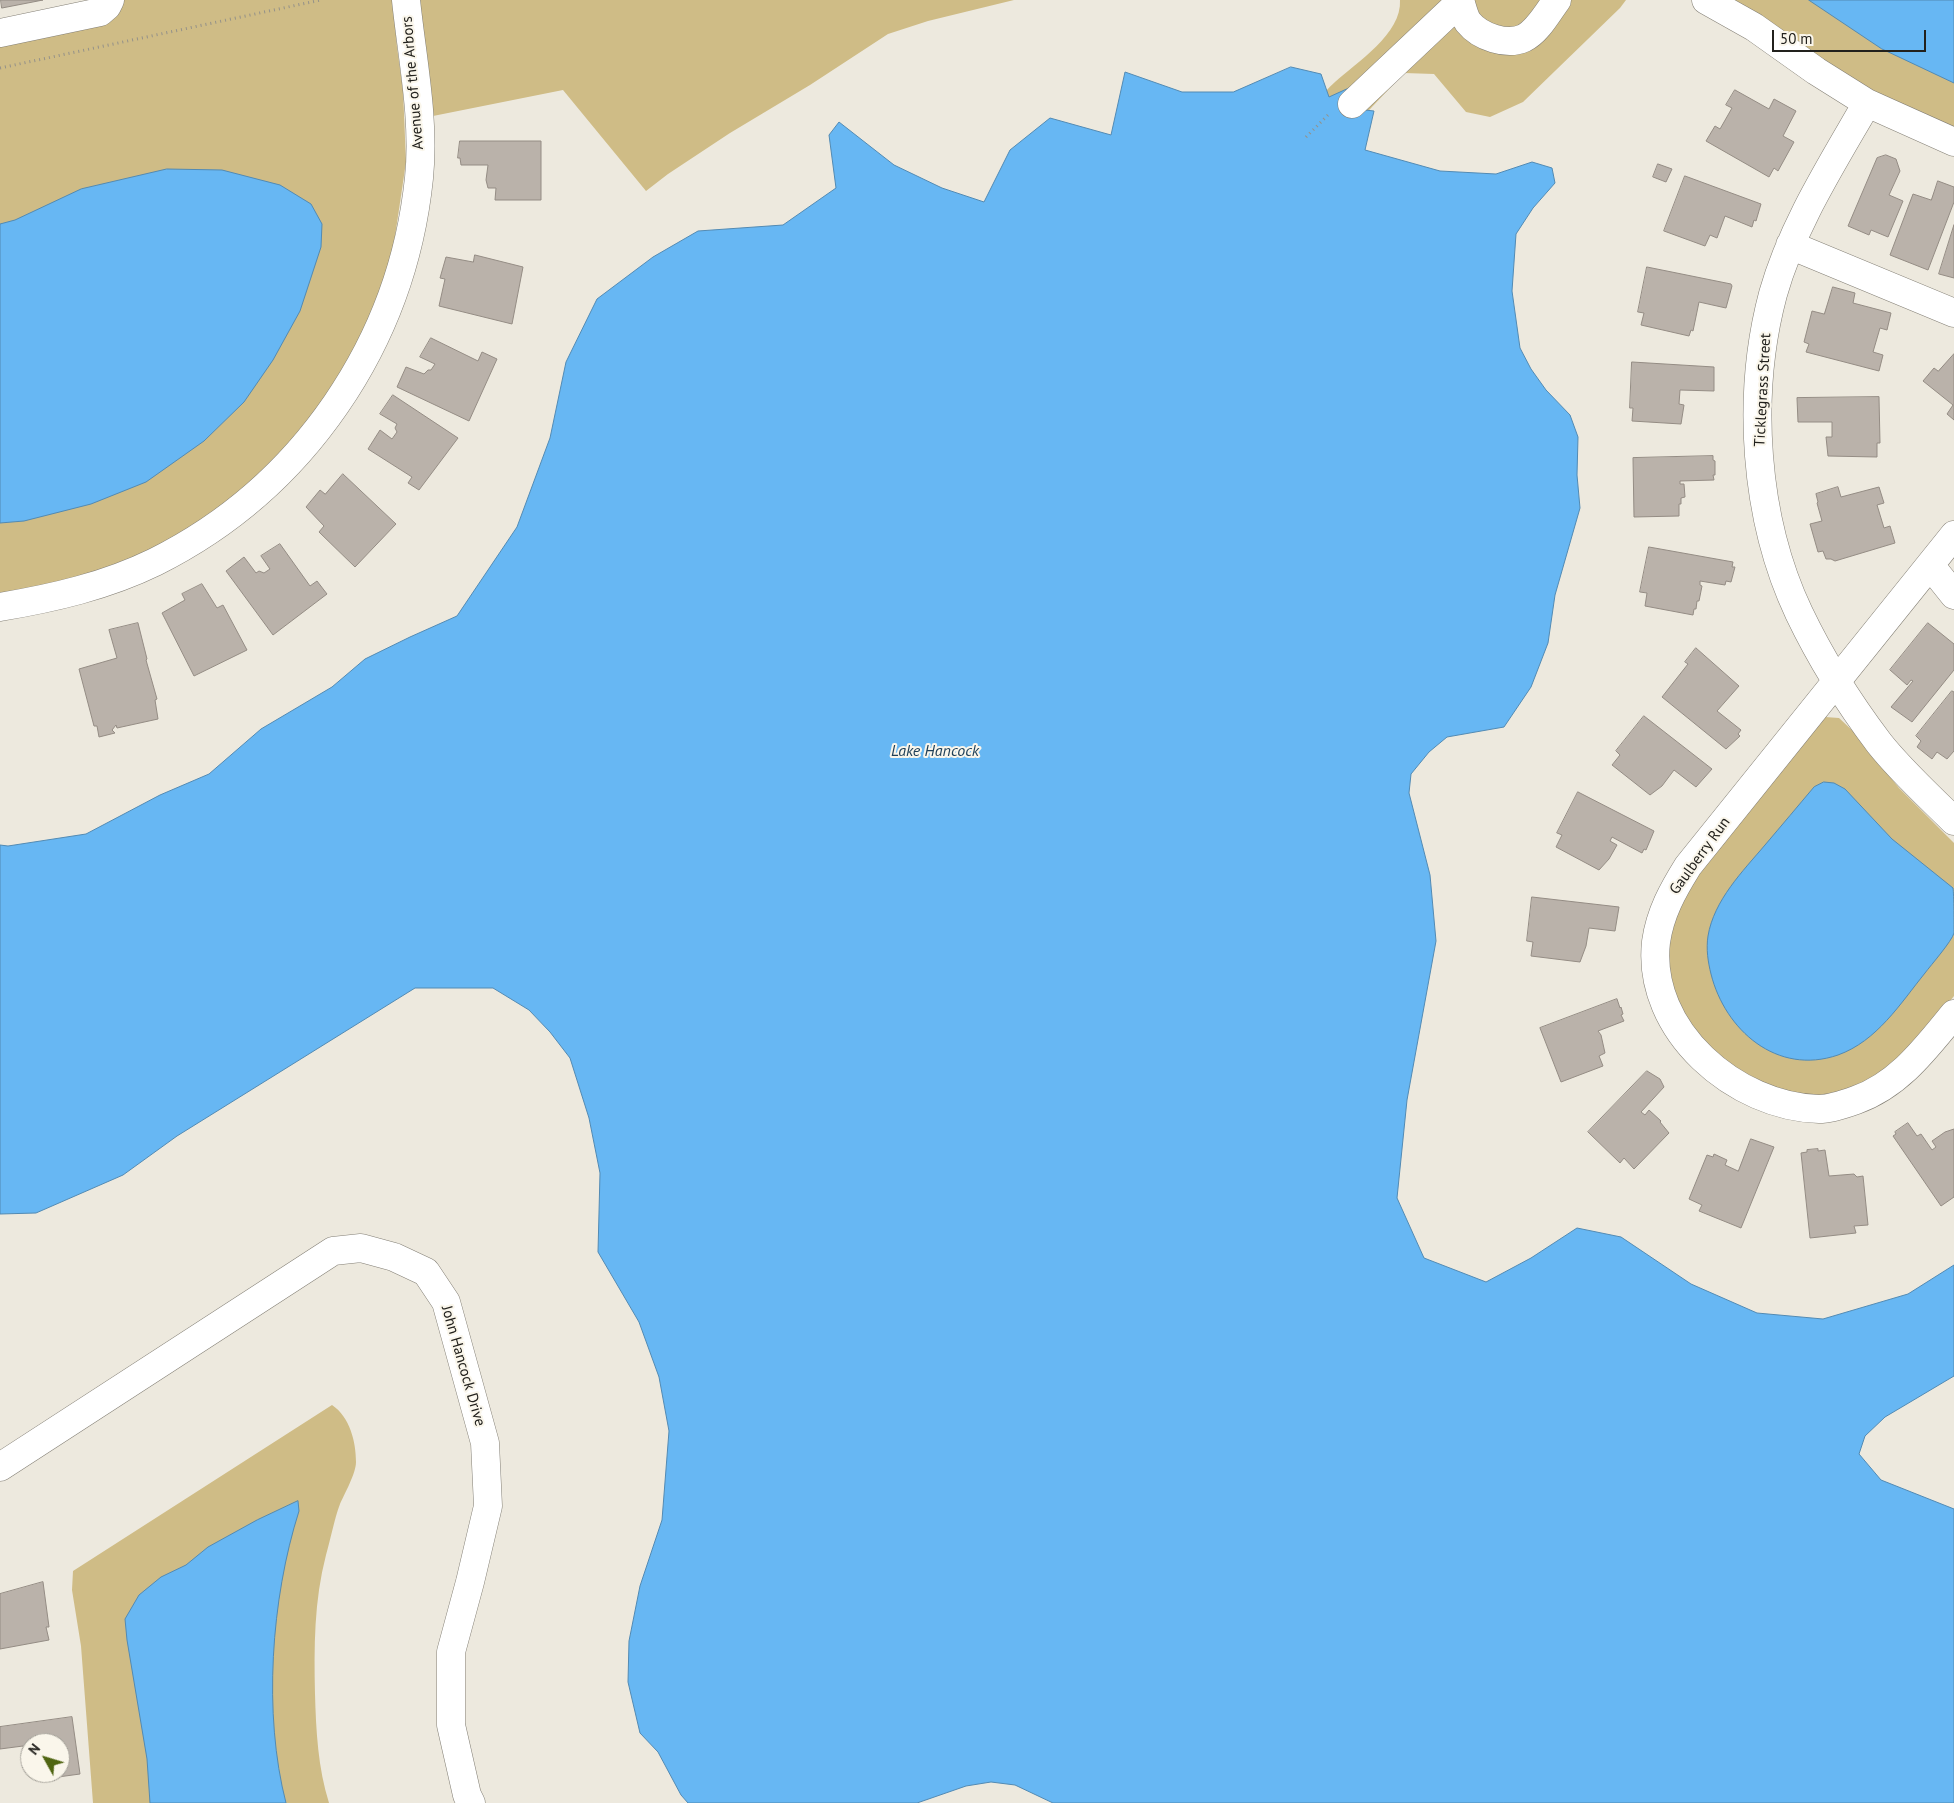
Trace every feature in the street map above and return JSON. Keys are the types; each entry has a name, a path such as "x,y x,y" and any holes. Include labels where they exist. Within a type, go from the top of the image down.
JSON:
{"street":[{"path":"0,33 100,12 107,6 110,0"},
{"name":"Avenue of the Arbors","path":"0,606 46,599 97,586 154,562 204,534 246,504 281,472 315,435 342,395 367,351 389,304 414,212 419,176 419,124 406,0"},
{"path":"1352,104 1460,1 1468,22 1481,32 1498,40 1512,41 1525,38 1536,28 1557,0"},
{"path":"1706,0 1754,27 1816,71 1867,103 1954,142"},
{"name":"Ticklegrass Street","path":"1867,103 1812,201 1790,245 1774,293 1764,333 1758,421 1761,476 1768,518 1781,566 1799,612 1837,682 1880,744 1954,821"},
{"path":"1790,245 1954,313"},
{"name":"Gaulberry Run","path":"1954,535 1688,866 1672,892 1662,915 1656,943 1657,971 1663,998 1675,1025 1695,1050 1718,1071 1749,1092 1780,1104 1820,1109 1857,1100 1892,1082 1918,1059 1954,1014"},
{"path":"1930,565 1954,595"},
{"name":"John Hancock Drive","path":"0,1467 333,1251 361,1248 394,1257 426,1272 446,1302 485,1443 488,1506 470,1582 450,1652 451,1725 467,1795 471,1803"}],"path":[{"path":"0,68 321,0"}],"shaded area":[{"path":"117,0 393,0 403,90 406,162 394,243 383,286 349,362 298,440 244,491 180,536 95,576 0,595 0,43"},
{"path":"415,0 1014,0 928,21 888,34 810,85 730,133 646,191 563,90 428,117"},
{"path":"1400,0 1626,0 1523,102 1490,117 1466,112 1434,74 1404,73 1355,125 1316,102 1332,84 1366,56 1386,36 1399,12"},
{"path":"1734,0 1954,0 1954,129 1881,96"},
{"path":"1825,717 1839,718 1854,732 1899,788 1954,843 1954,996 1921,1037 1873,1081 1834,1096 1797,1098 1763,1091 1695,1039 1670,994 1667,929 1701,863"},
{"path":"332,1405 343,1416 351,1430 355,1446 356,1467 334,1523 322,1572 317,1607 315,1659 316,1722 320,1763 329,1803 93,1803 81,1646 72,1590 73,1571"}],"water":[{"path":"1809,0 1954,0 1954,83 1882,49"},
{"name":"Lake Hancock","path":"1291,67 1321,74 1329,97 1351,87 1356,109 1374,111 1365,150 1440,171 1496,174 1532,162 1552,168 1555,183 1533,208 1516,234 1512,291 1520,348 1531,369 1546,390 1570,415 1578,437 1577,475 1580,508 1555,595 1548,643 1531,687 1504,727 1447,737 1429,752 1411,774 1409,793 1430,875 1436,941 1407,1100 1397,1198 1424,1258 1486,1282 1531,1258 1577,1228 1621,1237 1691,1284 1757,1313 1823,1319 1908,1294 1954,1265 1954,1376 1885,1417 1865,1436 1859,1454 1881,1480 1954,1509 1954,1803 1053,1803 1015,1785 991,1782 966,1786 917,1803 688,1803 681,1795 658,1752 640,1733 628,1682 629,1641 640,1586 662,1520 669,1431 659,1377 639,1322 598,1252 600,1173 589,1118 570,1058 550,1032 529,1010 493,988 415,988 177,1136 123,1175 36,1213 0,1214 0,845 8,846 86,834 160,795 209,774 261,729 332,687 365,659 457,616 517,527 550,438 566,362 597,299 653,257 698,231 783,225 836,188 829,135 839,122 894,165 942,188 984,202 1010,150 1050,118 1111,135 1125,72 1182,92 1233,92"},
{"path":"167,169 222,170 280,185 311,204 322,224 321,247 300,311 273,360 244,402 204,441 146,482 91,504 24,521 0,523 0,224 15,220 81,189"},
{"path":"1824,782 1834,783 1845,789 1892,839 1953,888 1954,933 1946,947 1897,1009 1865,1041 1838,1055 1816,1060 1794,1059 1775,1053 1757,1043 1741,1030 1728,1013 1718,994 1711,974 1707,941 1716,910 1730,887 1814,787"},
{"path":"298,1501 299,1511 289,1545 282,1581 273,1657 274,1732 286,1803 150,1803 147,1759 125,1619 139,1595 161,1577 186,1565 208,1547 257,1520"}],"building":[{"path":"1,0 43,0 2,8"},
{"path":"1735,90 1769,109 1774,99 1796,111 1783,136 1794,142 1778,171 1774,168 1769,177 1706,141 1715,126 1720,129 1732,108 1726,105"},
{"path":"460,141 541,141 541,200 495,200 496,188 488,188 486,180 488,165 461,165 460,158 458,158"},
{"path":"1886,155 1896,159 1900,171 1889,195 1903,201 1888,237 1871,230 1869,235 1848,226 1877,158"},
{"path":"1658,164 1672,169 1666,182 1653,177"},
{"path":"1685,176 1761,204 1756,221 1754,220 1752,227 1725,216 1717,238 1710,235 1705,246 1664,231"},
{"path":"1938,181 1954,187 1954,202 1928,270 1890,255 1913,194 1931,200"},
{"path":"1954,225 1954,278 1939,274"},
{"path":"475,255 523,267 512,324 439,306 445,279 440,278 446,257 473,262"},
{"path":"1647,267 1731,284 1726,308 1699,302 1693,331 1691,330 1689,336 1641,325 1644,313 1638,312"},
{"path":"1833,287 1855,293 1853,303 1891,313 1887,330 1880,328 1873,352 1883,355 1879,371 1806,352 1809,344 1804,342 1812,311 1824,314"},
{"path":"431,338 478,361 482,352 497,359 469,421 397,387 406,367 424,374 431,370 435,364 420,357"},
{"path":"1954,354 1954,420 1947,414 1953,405 1923,381 1934,368 1938,371"},
{"path":"1632,362 1714,367 1714,391 1680,390 1679,404 1684,405 1681,424 1632,421 1633,408 1630,408"},
{"path":"393,395 458,438 419,490 408,483 412,477 368,449 380,430 392,439 397,432 395,428 397,424 380,414"},
{"path":"1879,397 1880,443 1877,443 1877,457 1828,456 1826,437 1832,437 1832,422 1798,422 1797,398"},
{"path":"1713,456 1715,461 1714,480 1680,481 1680,484 1684,484 1685,497 1681,498 1681,504 1679,504 1679,516 1634,517 1633,458"},
{"path":"343,474 396,524 355,567 319,532 324,526 306,507 320,490 325,494"},
{"path":"1838,487 1841,497 1879,487 1884,503 1877,505 1884,528 1890,526 1895,543 1835,561 1826,559 1823,551 1818,552 1810,524 1822,521 1816,494"},
{"path":"280,544 310,586 317,581 327,594 273,635 226,571 244,557 256,573 259,571 264,573 270,569 261,556"},
{"path":"1649,547 1733,562 1732,567 1735,567 1731,582 1726,581 1725,585 1700,581 1702,586 1699,601 1697,601 1693,615 1645,606 1647,593 1640,592"},
{"path":"202,584 217,608 223,605 247,650 194,676 162,613 185,600 182,594"},
{"path":"138,623 157,699 155,700 158,719 117,728 116,725 112,730 115,733 99,737 97,726 94,726 79,669 117,658 109,630"},
{"path":"1928,623 1954,644 1954,670 1912,722 1891,707 1913,681 1911,680 1907,685 1890,670"},
{"path":"1696,648 1739,686 1717,711 1741,730 1738,734 1740,736 1726,749 1662,697 1688,664 1685,662"},
{"path":"1952,691 1954,692 1954,751 1947,759 1937,752 1932,759 1917,747 1921,741 1916,736"},
{"path":"1644,716 1712,769 1696,787 1674,770 1662,786 1650,795 1612,765 1620,755 1616,751"},
{"path":"1578,792 1654,831 1646,850 1644,849 1642,853 1612,837 1610,841 1617,845 1609,859 1599,870 1556,847 1562,835 1557,833"},
{"path":"1532,897 1619,907 1615,931 1589,928 1586,946 1580,962 1531,956 1533,942 1527,941"},
{"path":"1617,999 1624,1021 1598,1031 1601,1035 1605,1053 1599,1056 1603,1066 1561,1082 1540,1028"},
{"path":"1647,1071 1660,1079 1664,1087 1641,1112 1645,1115 1649,1110 1661,1121 1669,1133 1634,1169 1624,1158 1620,1163 1588,1132"},
{"path":"1908,1123 1917,1136 1921,1134 1932,1150 1936,1147 1932,1141 1945,1132 1954,1129 1954,1197 1941,1206 1893,1136 1896,1134 1895,1132"},
{"path":"1751,1139 1774,1147 1741,1228 1699,1211 1702,1205 1689,1199 1707,1155 1713,1157 1714,1154 1727,1160 1725,1165 1738,1171"},
{"path":"1818,1149 1818,1151 1825,1150 1829,1176 1854,1174 1857,1177 1863,1176 1868,1225 1854,1226 1856,1233 1810,1238 1801,1153 1807,1152 1807,1150"},
{"path":"43,1582 49,1627 46,1627 49,1640 0,1649 0,1594"},
{"path":"72,1717 80,1774 70,1775 70,1733 20,1733 20,1746 0,1749 0,1727"}]}
